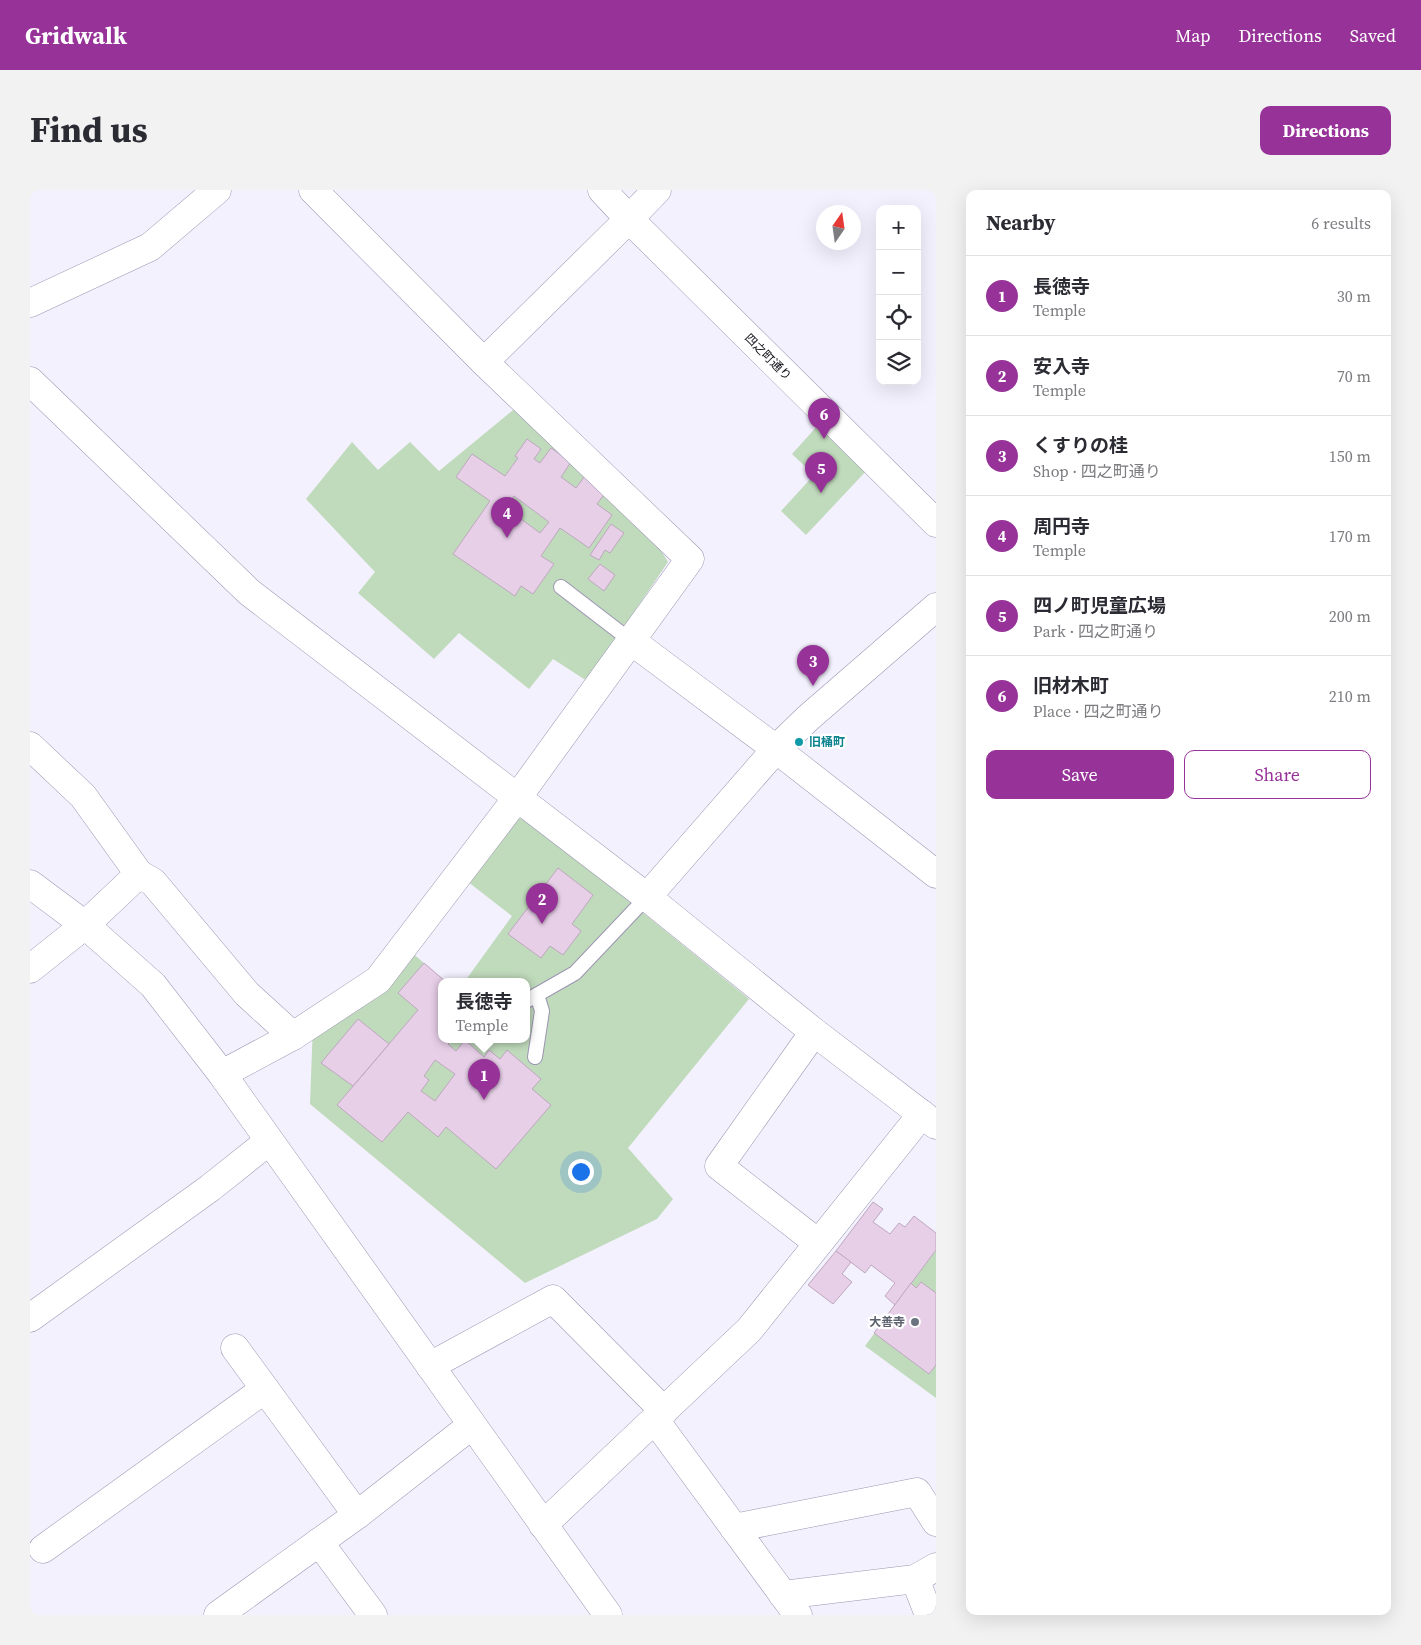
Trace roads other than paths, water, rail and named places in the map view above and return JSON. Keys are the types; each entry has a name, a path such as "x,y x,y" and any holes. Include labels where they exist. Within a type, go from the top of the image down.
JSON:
{"street":[{"path":"30,303 150,247 217,190"},
{"path":"222,1074 293,1036 378,980 517,798 690,559 484,362 313,190"},
{"name":"四之町通り","path":"602,190 936,523"},
{"path":"484,362 657,190"},
{"path":"30,381 249,592 647,897 814,1032 929,1119 818,1243 749,1330 543,1524"},
{"path":"647,897 776,749 808,718 936,608"},
{"path":"630,640 776,749 936,874"},
{"path":"30,746 83,796 139,874 153,882 247,994 293,1036"},
{"path":"30,968 85,925 139,874"},
{"path":"30,884 85,925 153,985 222,1074 608,1615"},
{"path":"814,1032 719,1166 818,1243"},
{"path":"30,1318 210,1188 269,1141"},
{"path":"430,1366 553,1299 660,1415 734,1528 790,1605 925,1573 929,1615"},
{"path":"235,1348 357,1514"},
{"path":"43,1549 265,1389"},
{"path":"218,1615 357,1514 472,1425"},
{"path":"734,1528 917,1492 936,1522"},
{"path":"319,1542 360,1610"}],"lane":[{"path":"561,587 630,640"},
{"path":"535,1057 542,1011 532,998 575,973 647,897"}],"place":[{"name":"旧材木町","path":"824,439"},
{"name":"四ノ町児童広場","path":"821,493"},
{"name":"周円寺","path":"507,538"},
{"name":"くすりの桂","path":"813,686"},
{"name":"旧桶町","path":"799,742"},
{"name":"安入寺","path":"542,924"},
{"name":"長徳寺","path":"484,1100"},
{"name":"大善寺","path":"915,1322"}]}
